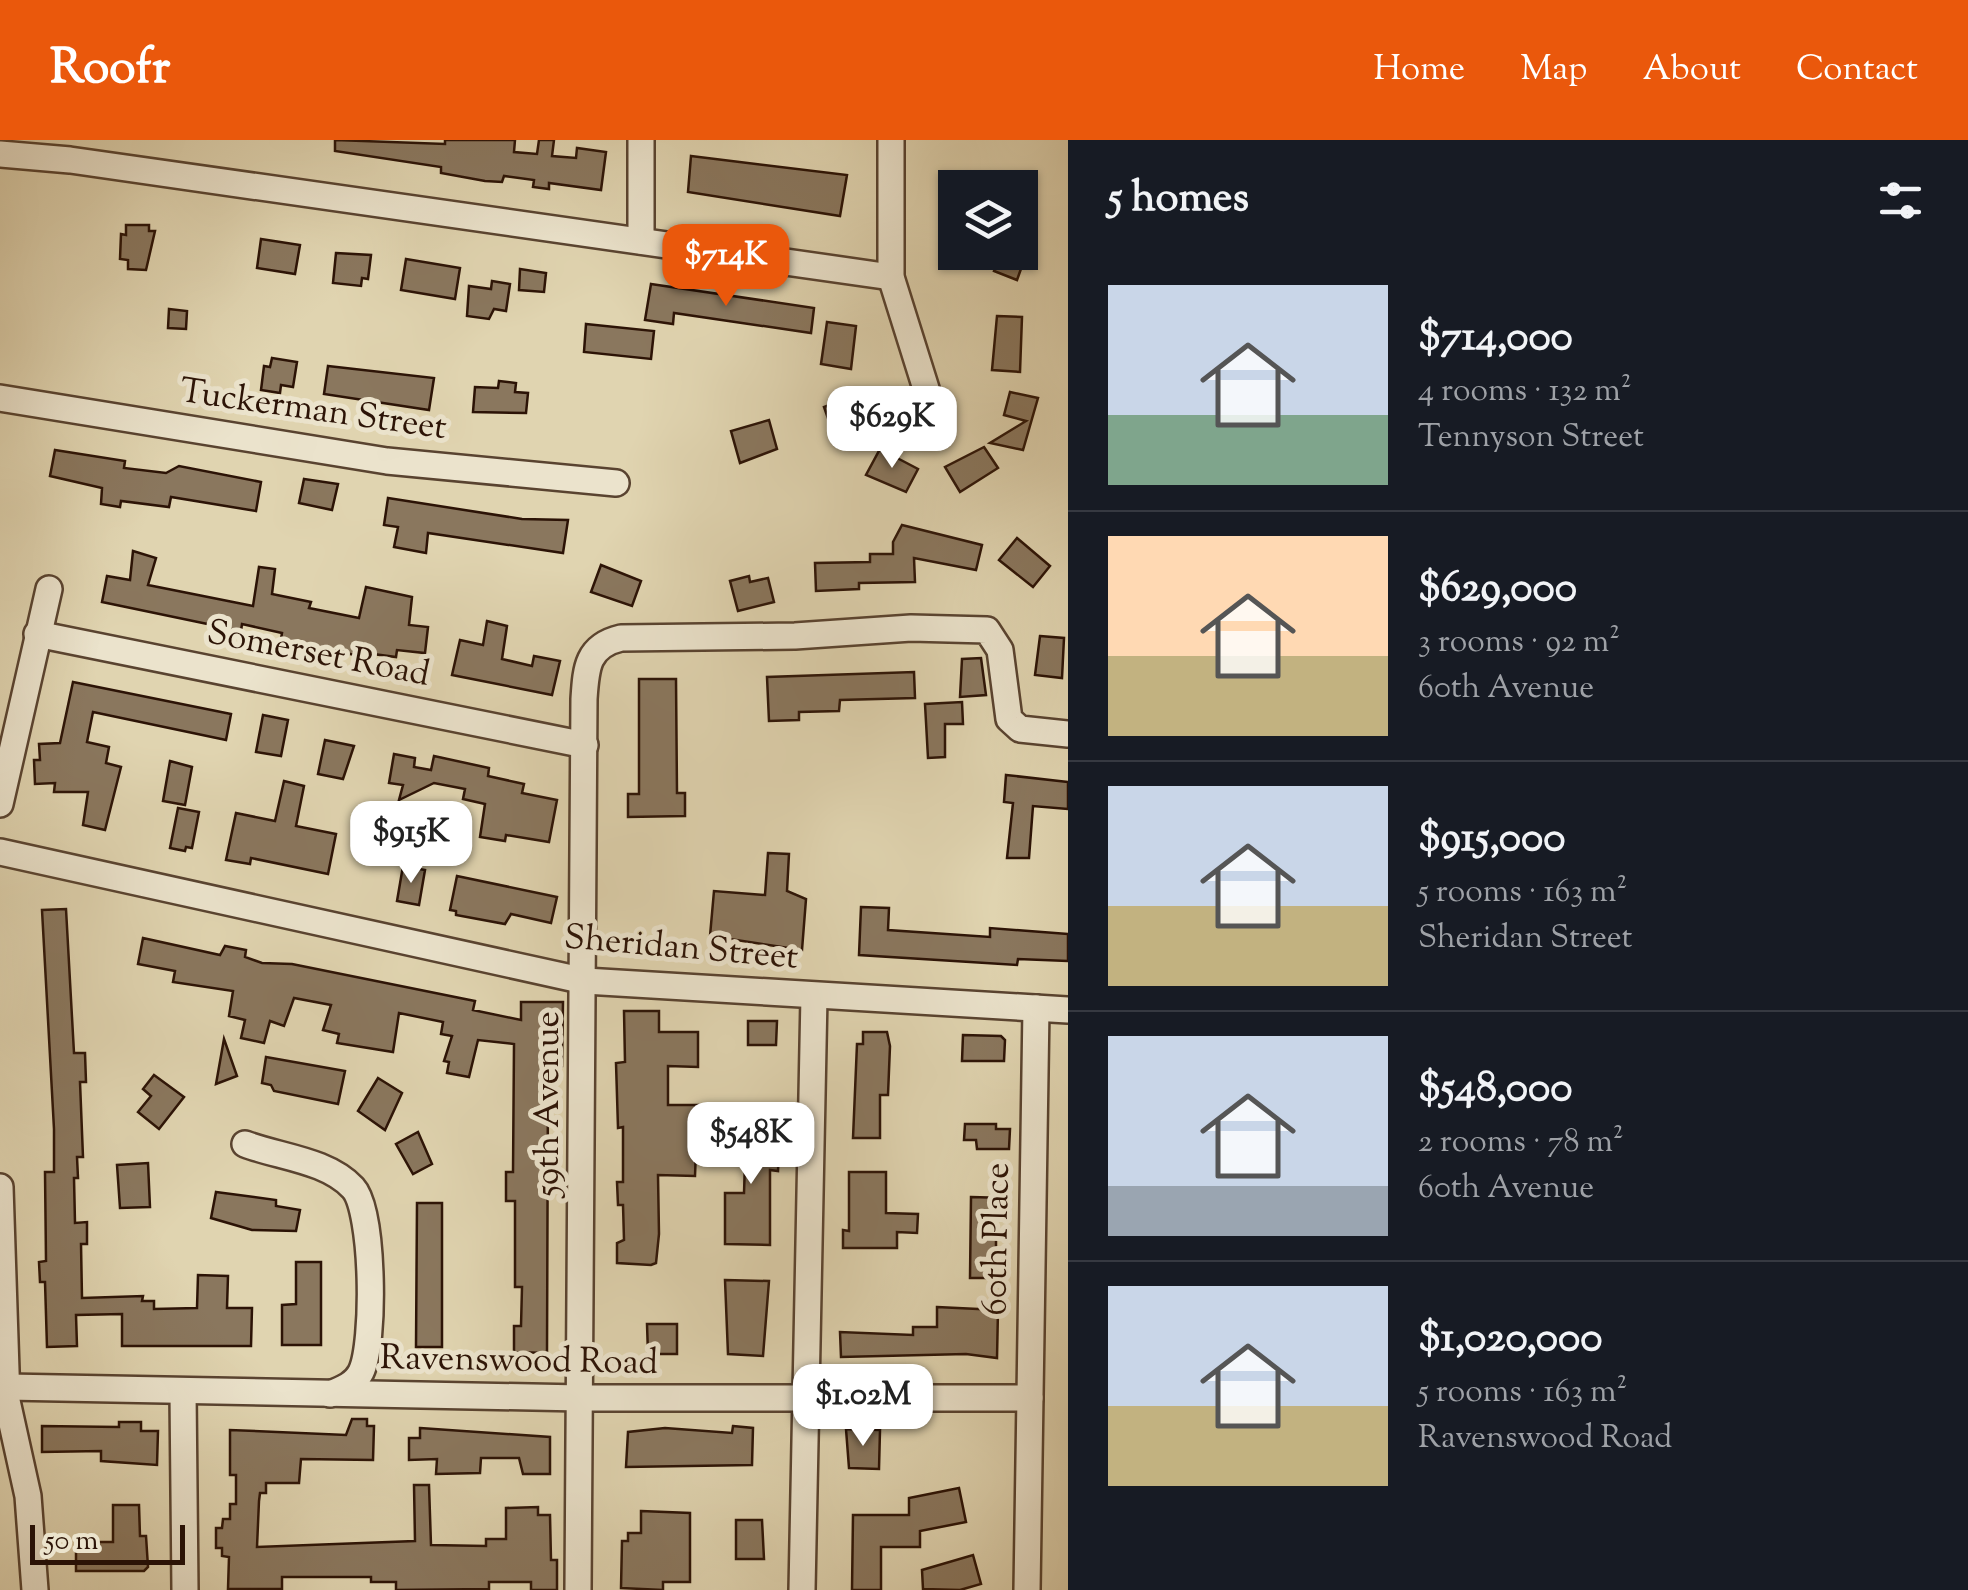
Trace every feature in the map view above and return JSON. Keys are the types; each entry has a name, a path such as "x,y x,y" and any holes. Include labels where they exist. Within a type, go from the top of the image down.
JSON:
{"street":[{"path":"642,140 642,241"},
{"path":"891,140 891,278 928,396"},
{"path":"0,154 70,160 891,278"},
{"name":"Tuckerman Street","path":"0,398 387,460 616,483"},
{"path":"0,804 49,589"},
{"name":"59th Avenue","path":"578,1590 585,745 590,658 604,642 621,638 795,636 911,628 987,630 1000,650 1009,719 1020,729 1068,734"},
{"name":"Somerset Road","path":"38,634 585,745"},
{"name":"Sheridan Street","path":"0,852 585,982 1068,1010"},
{"path":"802,1590 814,996"},
{"name":"60th Place","path":"1028,1590 1036,1008"},
{"path":"245,1144 326,1171 353,1188 361,1201 369,1264 365,1361 355,1381 330,1394"},
{"path":"0,1187 7,1387 13,1442 28,1496 35,1590"},
{"name":"Ravenswood Road","path":"7,1387 581,1398 1030,1398"},
{"path":"183,1392 185,1590"}],"building":[{"path":"335,140 445,144 445,140 515,140 514,152 537,154 539,140 554,140 552,156 576,158 577,148 606,152 601,190 549,183 549,189 533,187 534,180 504,176 502,182 485,181 441,173 441,167 335,151"},
{"path":"691,156 847,175 840,216 688,192"},
{"path":"126,225 149,225 149,231 155,231 146,270 128,269 128,260 120,259 121,234 126,235"},
{"path":"261,239 300,245 295,274 257,268"},
{"path":"336,253 371,255 368,279 362,278 361,286 333,283"},
{"path":"406,259 460,268 455,299 401,290"},
{"path":"520,269 546,273 544,292 519,290"},
{"path":"994,270 1021,270 1017,280"},
{"path":"492,281 510,284 506,311 494,309 489,319 467,316 469,286 491,289"},
{"path":"651,284 814,308 811,333 674,313 673,324 645,320"},
{"path":"169,309 187,311 186,329 168,328"},
{"path":"997,316 1022,317 1020,372 992,370"},
{"path":"827,322 856,326 851,369 821,364"},
{"path":"586,324 654,331 651,359 584,352"},
{"path":"272,358 297,362 293,387 281,385 280,393 261,390 264,366 270,367"},
{"path":"328,366 434,378 429,410 324,394"},
{"path":"499,381 516,383 515,392 528,393 526,413 473,412 475,387 498,388"},
{"path":"1010,392 1038,398 1023,450 990,443 1026,421 1004,415"},
{"path":"851,397 865,438 838,447 824,407"},
{"path":"769,420 777,449 740,463 731,431"},
{"path":"984,447 998,468 960,492 945,467"},
{"path":"880,449 918,469 906,492 866,475"},
{"path":"55,450 125,461 124,468 166,473 179,466 261,482 256,511 171,497 169,507 121,501 120,507 101,504 102,488 50,476"},
{"path":"304,479 338,484 332,510 299,503"},
{"path":"388,498 522,519 568,520 563,553 428,533 426,553 394,547 398,527 384,525"},
{"path":"902,525 982,545 976,570 914,558 915,582 859,583 859,589 816,591 815,563 870,562 870,554 893,554 893,542"},
{"path":"1017,538 1050,566 1033,587 999,560"},
{"path":"133,551 156,558 148,585 253,606 259,567 275,569 272,594 311,602 309,608 359,618 366,587 412,597 409,625 428,627 425,653 397,650 396,657 365,653 364,657 281,639 282,633 242,624 241,631 102,602 107,576 130,580"},
{"path":"601,565 641,581 632,606 591,592"},
{"path":"749,576 750,582 768,578 774,602 738,611 730,581"},
{"path":"487,621 507,626 502,659 532,666 534,656 560,661 552,695 452,675 460,640 483,645"},
{"path":"1040,636 1064,638 1062,678 1035,675"},
{"path":"981,658 986,695 960,697 962,659"},
{"path":"914,672 915,698 840,700 839,711 799,712 799,720 769,721 767,677"},
{"path":"639,679 676,679 677,793 685,793 685,816 628,817 628,794 639,794"},
{"path":"73,682 231,714 226,740 93,712 87,742 109,747 106,763 121,767 105,830 83,825 88,792 54,792 55,783 35,784 34,760 40,760 39,744 60,743"},
{"path":"962,702 963,724 945,724 945,757 928,758 925,704"},
{"path":"263,715 288,720 281,756 256,752"},
{"path":"325,740 354,746 343,779 318,774"},
{"path":"394,754 415,758 414,767 431,770 434,756 489,768 488,776 524,784 522,793 557,800 549,842 506,835 505,841 480,837 485,804 463,799 465,789 434,783 399,800 403,785 389,783"},
{"path":"170,761 192,767 185,805 163,801"},
{"path":"1006,775 1068,782 1068,809 1033,806 1029,858 1007,858 1013,803 1004,802"},
{"path":"284,781 304,786 296,826 336,834 328,874 251,858 250,864 226,860 236,813 275,821"},
{"path":"178,808 199,812 192,848 186,847 185,851 170,848"},
{"path":"768,853 789,854 787,891 806,899 802,950 710,936 714,891 765,895"},
{"path":"403,866 425,870 419,905 397,901"},
{"path":"457,876 557,897 551,923 511,914 505,924 456,915 456,911 450,910"},
{"path":"861,907 889,908 888,930 990,937 990,928 1068,934 1068,961 1018,959 1017,965 859,955"},
{"path":"66,909 74,1053 85,1053 86,1082 80,1082 83,1157 77,1157 78,1178 74,1178 75,1223 87,1222 87,1244 81,1244 82,1298 143,1296 142,1301 154,1301 154,1309 197,1308 198,1275 228,1276 227,1308 252,1308 251,1346 122,1346 122,1314 76,1315 77,1346 47,1347 45,1282 40,1282 39,1262 46,1261 45,1172 54,1172 54,1129 42,910"},
{"path":"143,938 220,955 225,946 246,950 245,957 262,963 292,964 475,1001 473,1010 521,1020 521,1002 563,1002 562,1066 556,1066 556,1075 548,1076 547,1353 514,1352 514,1326 521,1326 522,1287 515,1287 515,1201 506,1201 506,1172 513,1172 514,1044 478,1040 469,1077 447,1073 449,1062 444,1061 452,1036 441,1034 443,1022 399,1013 393,1052 337,1043 339,1034 323,1030 331,1005 294,998 284,1026 270,1021 264,1043 241,1038 245,1020 229,1016 233,991 173,982 175,971 138,964"},
{"path":"624,1011 659,1011 659,1032 698,1032 698,1067 668,1066 668,1105 715,1105 715,1123 697,1124 695,1176 658,1175 659,1234 656,1263 651,1265 617,1263 617,1243 624,1240 623,1205 618,1205 617,1182 623,1182 623,1127 618,1128 616,1063 625,1062"},
{"path":"748,1021 777,1021 776,1045 748,1045"},
{"path":"863,1032 887,1032 890,1046 888,1095 880,1095 880,1138 853,1138 857,1044 863,1044"},
{"path":"963,1035 1001,1036 1005,1040 1004,1061 962,1061"},
{"path":"224,1039 237,1076 216,1084"},
{"path":"266,1057 345,1071 338,1104 274,1091 271,1085 262,1083"},
{"path":"154,1075 184,1097 159,1129 138,1112 151,1096 143,1089"},
{"path":"378,1078 402,1093 385,1130 358,1111"},
{"path":"733,1114 757,1115 757,1139 770,1139 770,1150 779,1150 778,1171 770,1170 770,1245 725,1244 725,1193 744,1193 745,1162 736,1161"},
{"path":"965,1124 996,1124 996,1129 1010,1129 1009,1149 977,1149 976,1140 964,1140"},
{"path":"418,1132 432,1164 413,1174 396,1144"},
{"path":"148,1163 150,1207 120,1208 117,1165"},
{"path":"849,1172 886,1172 886,1213 918,1214 917,1233 897,1232 897,1248 843,1248 843,1230 849,1231"},
{"path":"216,1192 276,1200 276,1206 300,1210 296,1231 252,1230 211,1218"},
{"path":"971,1197 1006,1198 1006,1214 996,1221 996,1278 970,1278"},
{"path":"417,1203 442,1203 442,1347 416,1347"},
{"path":"296,1262 321,1262 321,1345 282,1345 282,1305 296,1304"},
{"path":"725,1280 769,1281 763,1356 728,1354"},
{"path":"937,1307 998,1310 997,1358 966,1354 841,1357 840,1332 913,1335 913,1327 937,1327"},
{"path":"647,1324 677,1324 677,1354 648,1354"},
{"path":"352,1419 367,1419 367,1426 374,1426 373,1460 301,1459 299,1483 266,1483 266,1493 260,1493 257,1547 415,1541 414,1485 429,1485 431,1545 486,1546 486,1539 506,1539 506,1508 538,1507 538,1515 550,1515 551,1560 557,1560 557,1590 531,1590 531,1582 489,1582 489,1589 396,1590 396,1582 371,1582 371,1577 282,1577 282,1589 228,1589 229,1557 222,1556 222,1548 216,1548 216,1528 222,1528 223,1519 230,1519 230,1504 236,1504 236,1475 230,1475 230,1430 346,1435"},
{"path":"119,1422 141,1422 141,1431 158,1431 157,1465 101,1461 101,1451 42,1452 42,1426 119,1427"},
{"path":"733,1426 753,1428 752,1465 626,1467 628,1432 665,1428 732,1433"},
{"path":"420,1428 550,1437 550,1474 523,1474 519,1458 481,1458 480,1473 436,1474 437,1459 409,1460 409,1438 420,1438"},
{"path":"846,1429 880,1430 879,1469 849,1468"},
{"path":"959,1488 966,1522 920,1531 920,1547 881,1547 881,1590 852,1590 853,1515 909,1515 909,1498"},
{"path":"113,1505 139,1505 140,1536 146,1536 148,1567 144,1571 76,1571 76,1542 113,1542"},
{"path":"641,1511 690,1513 690,1582 663,1582 663,1590 621,1588 622,1541 628,1541 628,1533 641,1533"},
{"path":"736,1520 762,1520 764,1559 736,1559"},
{"path":"973,1555 981,1584 960,1590 923,1589 922,1570"}]}
